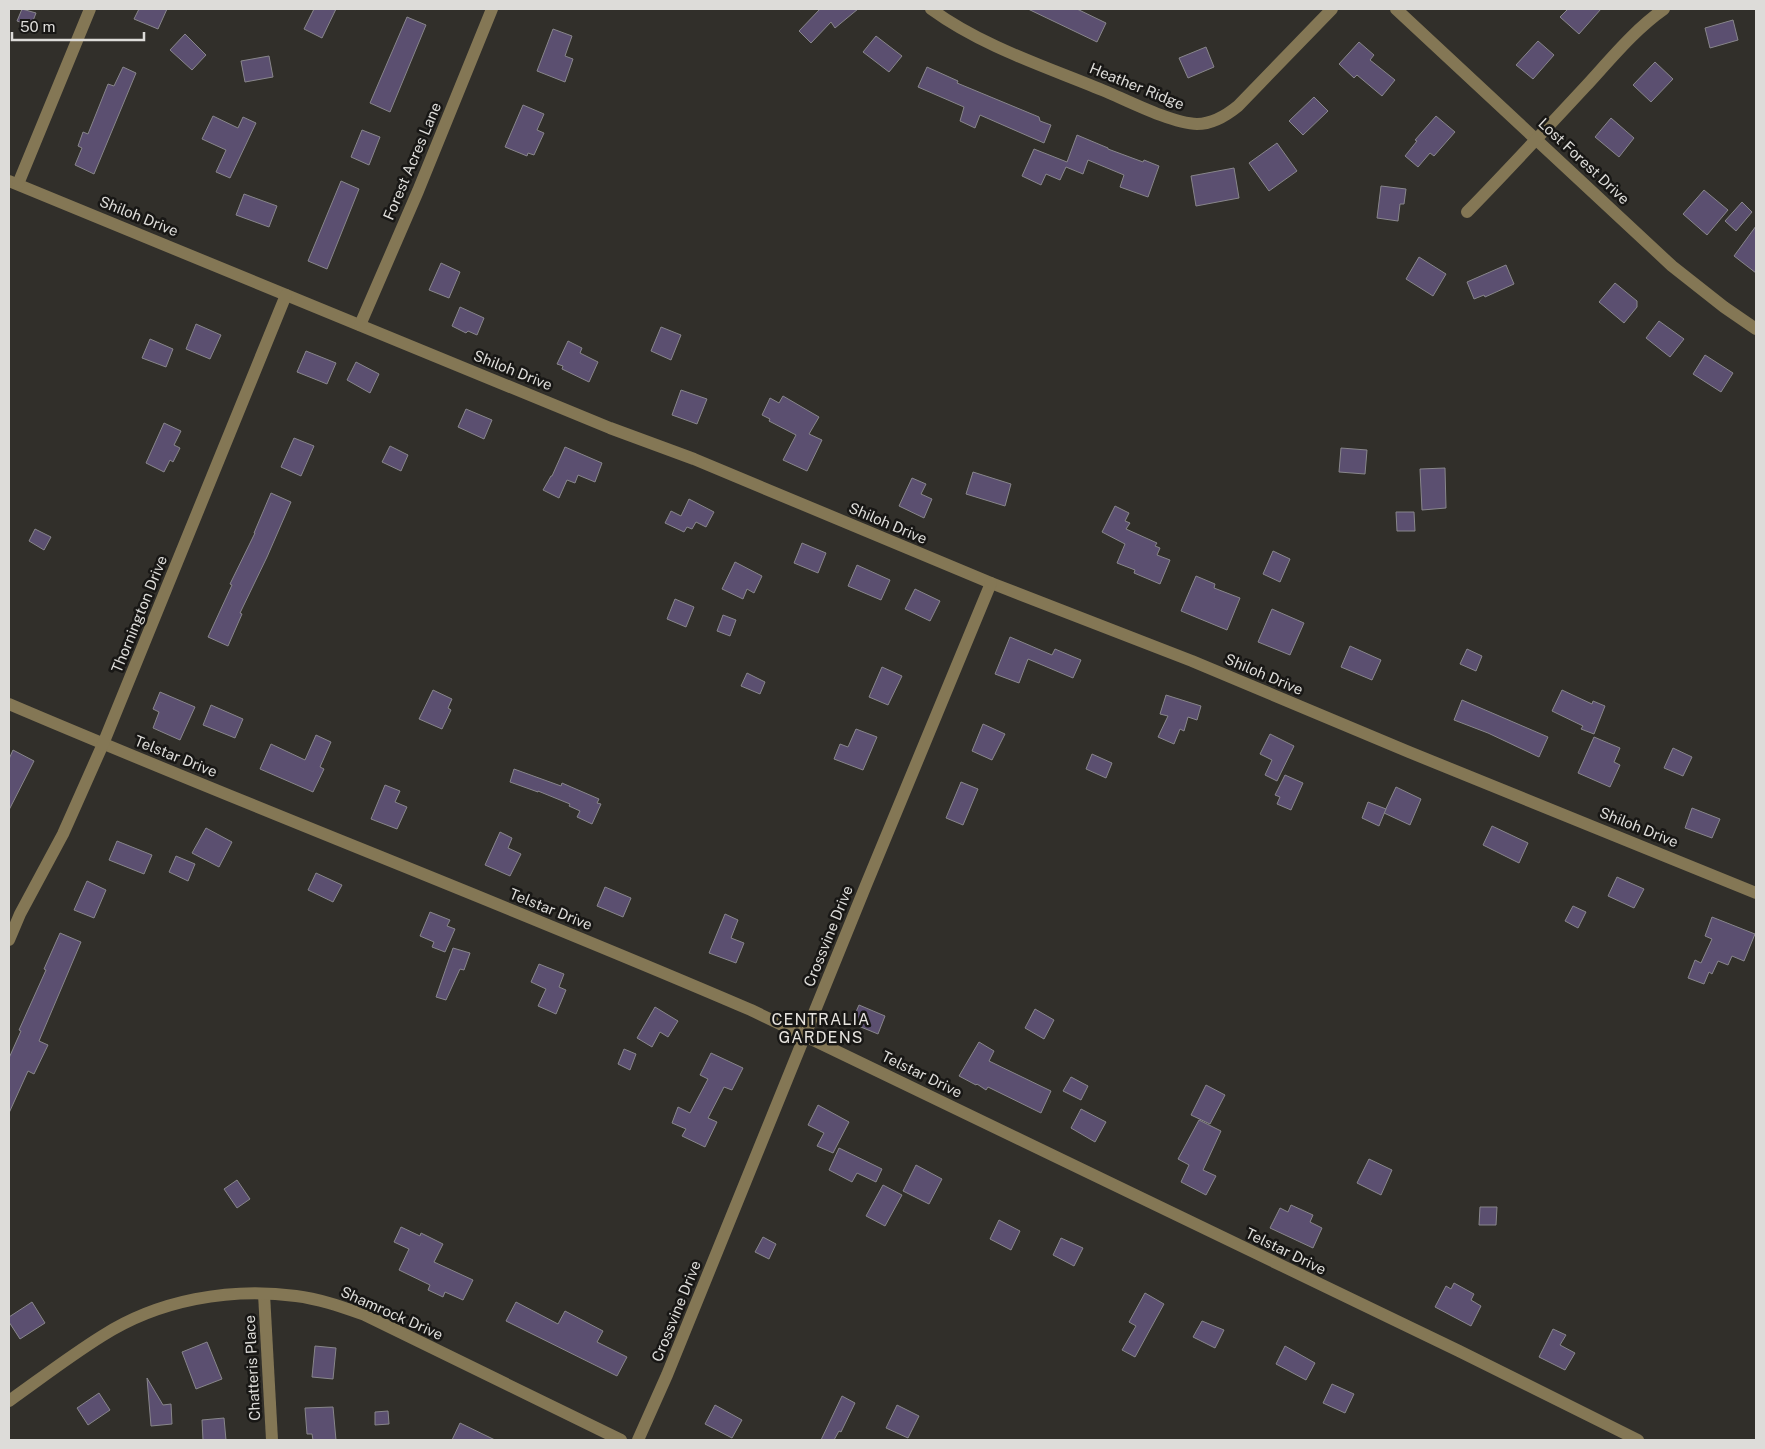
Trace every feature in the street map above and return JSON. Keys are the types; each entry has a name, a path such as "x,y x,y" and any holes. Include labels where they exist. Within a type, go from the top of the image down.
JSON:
{"street":[{"path":"13,182 90,9"},
{"name":"Forest Acres Lane","path":"360,325 418,191 492,9"},
{"name":"Heather Ridge","path":"931,9 981,40 1130,102 1182,122 1198,124 1214,121 1238,106 1332,9"},
{"name":"Lost Forest Drive","path":"1396,9 1672,266 1724,307 1756,329"},
{"path":"1467,212 1620,49 1653,16 1664,9"},
{"name":"Shiloh Drive","path":"13,182 610,428 694,459 991,583 1192,661 1409,752 1756,893"},
{"name":"Thornington Drive","path":"9,940 24,906 63,834 104,744 286,295"},
{"name":"Crossvine Drive","path":"638,1440 667,1375 991,583"},
{"name":"Telstar Drive","path":"9,704 637,961 751,1010 1450,1347 1638,1440"},
{"name":"Shamrock Drive","path":"9,1401 103,1335 133,1319 165,1306 198,1298 233,1294 296,1296 322,1301 365,1316 621,1440"},
{"name":"Chatteris Place","path":"264,1294 272,1440"}],"building":[{"path":"22,9 36,13 31,26 17,21"},
{"path":"139,9 167,9 158,29 134,19"},
{"path":"314,9 336,9 322,38 304,29"},
{"path":"820,9 858,9 835,28 831,22 811,43 799,31"},
{"path":"1028,9 1077,9 1106,23 1097,42"},
{"path":"1568,9 1601,9 1579,34 1560,17"},
{"path":"407,17 426,25 390,112 370,103"},
{"path":"1733,20 1738,40 1710,48 1705,28"},
{"path":"553,29 572,36 565,56 573,59 565,82 537,71"},
{"path":"185,34 206,55 192,70 170,50"},
{"path":"876,36 902,56 889,72 863,52"},
{"path":"1538,41 1554,55 1533,79 1516,65"},
{"path":"1359,42 1374,55 1370,60 1395,80 1382,96 1357,75 1354,78 1339,64"},
{"path":"1206,47 1214,67 1188,78 1179,58"},
{"path":"269,56 273,77 245,82 241,61"},
{"path":"1655,62 1673,79 1651,102 1633,85"},
{"path":"123,67 136,73 94,174 75,165 82,148 78,146 83,132 88,134 108,84 114,86"},
{"path":"927,67 958,81 957,83 1039,117 1040,121 1051,125 1044,143 980,115 975,128 960,121 964,107 918,87"},
{"path":"1314,97 1328,111 1303,135 1289,121"},
{"path":"523,105 544,114 537,130 544,133 534,155 528,153 527,156 505,147"},
{"path":"213,116 238,128 243,117 256,123 230,178 216,172 226,150 202,139"},
{"path":"1436,116 1455,132 1434,156 1430,153 1418,167 1405,156 1417,141 1415,140"},
{"path":"1611,118 1634,138 1619,157 1595,137"},
{"path":"362,130 380,137 369,165 351,157"},
{"path":"1077,135 1108,149 1159,166 1148,197 1120,187 1124,175 1088,160 1083,174 1066,167 1060,180 1046,174 1041,185 1022,176 1034,149 1067,162"},
{"path":"1277,143 1297,171 1269,191 1249,163"},
{"path":"1234,168 1239,198 1196,206 1191,176"},
{"path":"341,181 359,189 327,269 308,261"},
{"path":"1381,186 1406,189 1404,204 1400,204 1398,221 1377,218"},
{"path":"1704,190 1728,210 1707,235 1683,214"},
{"path":"244,194 277,206 269,227 236,215"},
{"path":"1742,202 1752,212 1736,231 1725,221"},
{"path":"1756,226 1756,273 1734,256"},
{"path":"1419,257 1446,274 1433,296 1406,279"},
{"path":"441,263 460,272 449,298 429,290"},
{"path":"1506,265 1514,284 1485,297 1484,295 1474,299 1467,282"},
{"path":"1615,283 1637,301 1637,307 1624,323 1599,302"},
{"path":"460,307 484,318 477,335 468,331 466,333 452,326"},
{"path":"1659,321 1684,339 1670,357 1646,338"},
{"path":"196,324 221,335 210,359 186,349"},
{"path":"661,327 681,335 671,360 651,351"},
{"path":"150,339 173,349 166,367 142,358"},
{"path":"568,341 582,348 580,353 598,362 589,382 562,369 563,366 557,364"},
{"path":"306,351 336,363 327,384 297,372"},
{"path":"1705,355 1733,373 1721,392 1693,374"},
{"path":"356,362 379,374 370,393 347,380"},
{"path":"681,390 707,399 697,424 672,415"},
{"path":"783,396 819,417 809,434 822,440 807,471 783,460 796,435 769,421 770,419 762,415 770,398 779,403"},
{"path":"466,409 492,420 484,439 458,427"},
{"path":"164,423 181,431 174,445 180,448 173,462 170,460 164,472 146,463"},
{"path":"294,438 314,446 301,476 281,467"},
{"path":"390,446 408,455 401,471 382,462"},
{"path":"565,447 602,463 595,482 578,475 575,483 567,480 559,498 543,490 552,476"},
{"path":"1341,448 1367,450 1365,474 1339,472"},
{"path":"1445,468 1446,508 1422,510 1420,469"},
{"path":"973,472 1011,484 1005,506 966,494"},
{"path":"912,478 926,484 921,494 932,499 924,518 899,506"},
{"path":"271,493 291,502 240,613 242,614 228,646 208,637"},
{"path":"689,499 714,512 706,527 696,522 692,529 687,527 684,532 665,523 671,511 681,516"},
{"path":"1115,506 1129,513 1125,521 1130,523 1126,529 1157,543 1155,546 1160,548 1157,555 1170,560 1160,584 1134,573 1135,570 1117,563 1125,544 1102,532"},
{"path":"1396,512 1414,512 1415,531 1397,531"},
{"path":"35,529 51,537 44,550 29,541"},
{"path":"802,543 826,553 818,573 794,563"},
{"path":"1273,551 1290,559 1280,582 1263,574"},
{"path":"735,562 762,576 754,593 747,589 743,599 722,589"},
{"path":"857,565 890,580 881,600 848,586"},
{"path":"1196,576 1215,584 1214,588 1240,598 1227,630 1181,611"},
{"path":"915,589 940,601 930,621 905,609"},
{"path":"675,599 694,607 686,627 667,619"},
{"path":"1272,609 1304,623 1290,655 1258,642"},
{"path":"723,615 736,620 730,636 717,631"},
{"path":"1010,637 1052,655 1055,649 1081,660 1073,678 1028,659 1019,683 995,674"},
{"path":"1350,646 1381,660 1372,680 1341,667"},
{"path":"1467,649 1482,656 1476,671 1460,664"},
{"path":"882,667 902,676 888,705 869,697"},
{"path":"747,673 765,682 760,694 741,686"},
{"path":"433,690 452,699 448,708 451,710 442,729 419,719"},
{"path":"1562,690 1592,704 1593,701 1605,706 1594,734 1581,729 1583,726 1552,711"},
{"path":"160,692 195,707 180,740 153,728 159,712 153,709"},
{"path":"1166,695 1201,706 1197,720 1188,717 1184,731 1180,729 1174,744 1158,737 1168,716 1160,714"},
{"path":"1462,700 1548,737 1539,757 1488,733 1454,720"},
{"path":"211,705 243,719 235,738 203,725"},
{"path":"983,724 1005,734 992,760 972,751"},
{"path":"856,729 877,737 863,770 834,759 840,744 848,747"},
{"path":"1270,734 1294,746 1277,781 1265,775 1272,760 1260,754"},
{"path":"316,735 331,742 320,767 324,769 313,792 260,769 271,744 305,760"},
{"path":"1594,737 1620,748 1614,762 1620,765 1610,787 1578,773"},
{"path":"1673,748 1692,757 1683,776 1664,768"},
{"path":"13,750 34,761 9,810 9,759"},
{"path":"1092,754 1112,763 1106,778 1086,769"},
{"path":"514,769 561,786 562,783 599,799 597,803 601,804 592,824 577,817 580,811 569,806 570,804 510,782"},
{"path":"1285,775 1303,783 1291,810 1277,804 1280,797 1275,795"},
{"path":"961,782 978,789 963,825 946,818"},
{"path":"385,785 400,791 395,802 407,807 397,829 371,819"},
{"path":"1396,787 1421,799 1410,825 1384,813"},
{"path":"1368,802 1386,809 1379,826 1362,818"},
{"path":"1692,808 1720,819 1712,838 1685,828"},
{"path":"1492,826 1528,843 1519,863 1483,845"},
{"path":"206,828 232,842 219,867 192,853"},
{"path":"500,832 512,838 508,848 521,854 510,876 485,865"},
{"path":"117,841 152,855 144,874 109,860"},
{"path":"176,856 195,864 188,881 169,872"},
{"path":"316,873 342,885 333,902 308,890"},
{"path":"1617,877 1644,889 1634,908 1608,896"},
{"path":"87,881 106,890 94,918 74,910"},
{"path":"605,887 631,898 623,917 597,906"},
{"path":"1573,906 1586,912 1578,928 1565,921"},
{"path":"430,912 450,920 447,926 455,929 445,952 432,947 434,942 420,936"},
{"path":"725,914 738,920 731,938 744,943 736,963 709,953"},
{"path":"1712,917 1755,934 1744,961 1732,956 1728,965 1718,961 1712,974 1709,972 1704,984 1688,978 1695,960 1701,963 1712,939 1705,936"},
{"path":"60,933 81,942 39,1041 48,1045 34,1074 28,1071 9,1113 9,1058"},
{"path":"453,948 470,953 464,970 460,969 446,1000 436,997"},
{"path":"539,964 564,974 559,987 566,990 556,1014 538,1006 546,989 531,982"},
{"path":"859,1005 885,1016 878,1034 851,1023"},
{"path":"655,1007 678,1021 668,1037 660,1032 652,1047 637,1038"},
{"path":"1035,1009 1054,1020 1044,1039 1025,1028"},
{"path":"979,1042 994,1051 989,1061 1051,1091 1041,1113 988,1087 986,1090 959,1076"},
{"path":"624,1049 636,1054 630,1070 618,1064"},
{"path":"711,1053 743,1068 732,1090 724,1087 708,1118 717,1122 705,1147 682,1136 686,1129 672,1123 678,1107 690,1113 708,1079 700,1075"},
{"path":"1071,1077 1088,1086 1081,1100 1063,1091"},
{"path":"1206,1085 1225,1095 1210,1124 1191,1115"},
{"path":"818,1105 849,1122 833,1153 817,1146 824,1133 808,1125"},
{"path":"1081,1109 1106,1122 1095,1142 1071,1128"},
{"path":"1199,1120 1221,1131 1203,1170 1216,1176 1206,1195 1181,1182 1189,1165 1178,1159"},
{"path":"839,1148 882,1169 876,1182 857,1173 852,1182 829,1170"},
{"path":"1369,1159 1392,1170 1381,1195 1357,1183"},
{"path":"916,1165 942,1179 929,1204 903,1191"},
{"path":"237,1180 250,1199 237,1208 224,1189"},
{"path":"883,1185 902,1195 885,1226 866,1216"},
{"path":"1291,1205 1313,1215 1310,1222 1322,1228 1313,1248 1270,1228 1280,1208 1288,1212"},
{"path":"1480,1207 1497,1207 1496,1225 1479,1225"},
{"path":"999,1220 1020,1231 1011,1250 990,1239"},
{"path":"401,1227 420,1236 421,1233 443,1244 434,1262 473,1280 463,1300 445,1292 443,1297 428,1290 430,1285 399,1270 409,1249 394,1242"},
{"path":"763,1237 776,1244 769,1259 755,1252"},
{"path":"1061,1238 1083,1248 1074,1266 1053,1255"},
{"path":"1454,1283 1474,1294 1471,1300 1481,1306 1471,1326 1435,1307 1446,1286 1451,1289"},
{"path":"1145,1293 1164,1304 1135,1357 1122,1350 1136,1326 1129,1322"},
{"path":"32,1302 45,1323 20,1339 9,1322 9,1317"},
{"path":"516,1302 558,1324 565,1311 603,1331 597,1342 627,1357 617,1376 506,1321"},
{"path":"1202,1321 1224,1330 1215,1348 1193,1337"},
{"path":"1553,1329 1566,1335 1560,1345 1575,1353 1565,1370 1539,1357"},
{"path":"207,1342 222,1379 196,1389 182,1352"},
{"path":"315,1346 336,1348 333,1379 312,1377"},
{"path":"1285,1346 1315,1363 1306,1380 1276,1364"},
{"path":"147,1378 163,1405 171,1404 172,1424 151,1426"},
{"path":"1332,1384 1354,1394 1345,1413 1323,1403"},
{"path":"99,1393 110,1410 88,1425 77,1408"},
{"path":"842,1396 855,1403 841,1432 839,1431 834,1440 821,1440"},
{"path":"715,1405 742,1420 732,1438 705,1424"},
{"path":"897,1405 919,1416 908,1438 886,1428"},
{"path":"333,1407 336,1440 313,1440 312,1434 307,1434 305,1408"},
{"path":"388,1411 389,1424 375,1425 375,1412"},
{"path":"224,1418 226,1440 203,1440 202,1420"},
{"path":"460,1423 495,1440 452,1440"}],"district":[{"name":"CENTRALIA GARDENS","path":"821,1028"}]}
